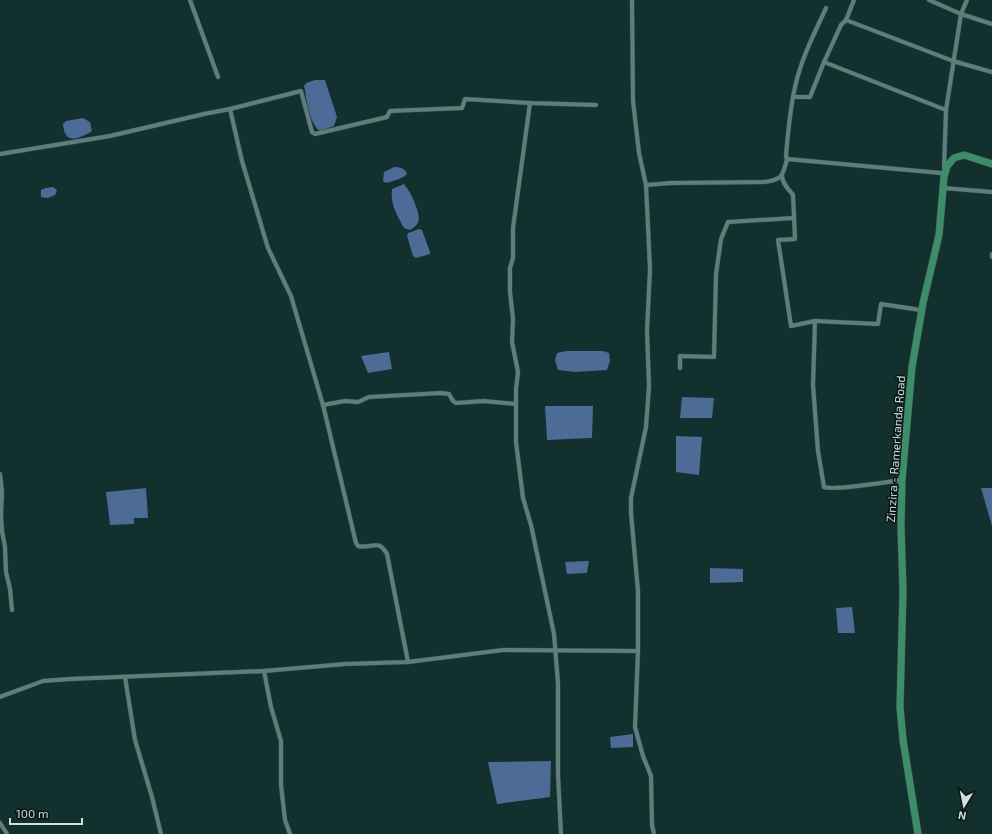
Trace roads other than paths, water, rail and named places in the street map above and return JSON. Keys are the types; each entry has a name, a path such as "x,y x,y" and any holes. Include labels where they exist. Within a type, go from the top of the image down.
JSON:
{"main road":[{"name":"Zinzira - Ramerkanda Road","path":"918,834 903,740 900,707 903,591 901,526 902,480 912,367 921,310 939,235 944,177 947,166 959,156 964,155 992,164"}],"street":[{"path":"190,0 218,77"},
{"path":"632,0 633,101 639,153 646,185 650,270 647,330 649,386 646,427 631,498 638,591 638,650 635,727 643,756 651,776 652,825 654,834"},
{"path":"793,97 810,97 824,62 841,25 846,20 854,0"},
{"path":"929,0 961,14 992,24"},
{"path":"944,177 946,110 961,14 967,0"},
{"path":"826,8 806,54 796,82 790,116 786,156 788,159 782,176 785,186 793,195 795,239 778,240 791,326 815,321 878,324 881,304 921,310"},
{"path":"846,20 953,61 992,72"},
{"path":"824,62 946,110"},
{"path":"0,154 110,136 230,109 301,91 312,132 315,134 388,117 390,110 462,108 465,99 596,105"},
{"path":"530,103 513,228 513,258 510,268 510,292 513,319 512,342 518,372 516,442 523,498 531,525 554,634 558,683 559,797 561,834"},
{"path":"230,109 242,161 268,248 291,296 323,405 356,543 358,546 362,547 382,546 387,554 408,662"},
{"path":"788,159 941,173 944,177"},
{"path":"646,185 764,182 776,180 782,176"},
{"path":"943,188 992,192"},
{"path":"680,368 680,356 714,356 716,274 721,239 728,222 793,218"},
{"path":"815,321 813,385 818,451 824,487 828,489 902,480"},
{"path":"323,405 344,401 358,402 369,397 441,393 449,394 456,403 484,401 516,404"},
{"path":"0,474 2,485 2,531 12,610"},
{"path":"0,697 43,681 264,671 345,664 408,662 503,650 638,650"},
{"path":"264,671 271,707 281,741 281,785 285,820 290,834"},
{"path":"125,677 135,740 152,797 159,834"},
{"path":"0,823 6,834"}],"water":[{"path":"315,80 325,80 337,117 334,126 320,131 312,119 304,86 306,83"},
{"path":"83,118 90,122 92,131 72,139 67,136 64,131 63,124 66,121"},
{"path":"394,167 402,168 407,174 400,179 386,183 383,181 384,172"},
{"path":"404,184 413,199 419,216 416,226 410,230 404,228 392,200 392,189"},
{"path":"53,187 57,190 55,195 48,198 41,197 41,190"},
{"path":"419,229 422,230 430,254 416,258 413,256 407,236 408,233"},
{"path":"566,351 603,351 609,353 610,361 607,370 575,372 558,370 555,360 557,353"},
{"path":"389,352 392,369 368,373 361,356"},
{"path":"682,397 714,398 712,418 680,418"},
{"path":"545,406 593,406 592,438 547,440"},
{"path":"676,436 702,437 699,475 676,472"},
{"path":"146,488 148,518 134,518 134,524 110,525 106,492"},
{"path":"981,488 992,488 992,526"},
{"path":"589,561 587,573 567,574 565,562"},
{"path":"710,568 743,569 743,582 710,583"},
{"path":"852,607 855,633 838,633 836,608"},
{"path":"633,734 633,747 611,748 610,737"},
{"path":"551,761 550,797 497,804 488,762"}]}
